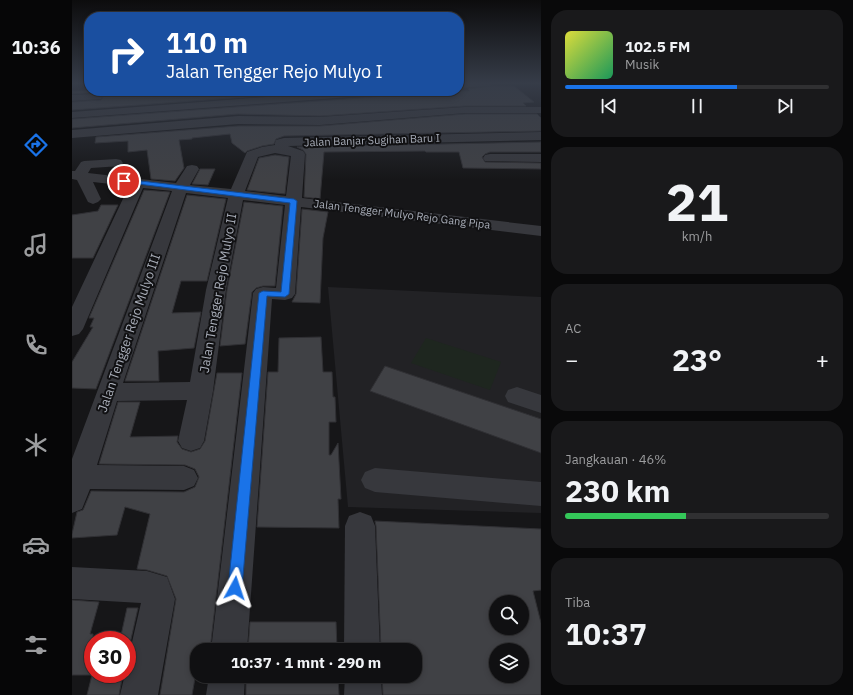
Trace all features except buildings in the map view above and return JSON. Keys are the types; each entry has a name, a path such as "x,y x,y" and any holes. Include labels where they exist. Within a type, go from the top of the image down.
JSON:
{"street":[{"path":"91,133 94,115"},
{"path":"189,124 190,115"},
{"path":"72,134 238,120 320,121 393,115"},
{"name":"Jalan Banjar Sugihan Baru I","path":"283,149 281,143 284,142 541,136"},
{"path":"230,643 263,293 285,294 298,154 283,149"},
{"name":"Jalan Tengger Rejo Mulyo II","path":"191,441 201,391 216,290 236,195 252,155 258,152 283,149"},
{"path":"490,158 541,158"},
{"path":"93,199 78,176 86,165 116,163"},
{"name":"Jalan Tengger Rejo Mulyo III","path":"76,489 108,392 180,189 192,169"},
{"name":"Jalan Tengger Mulyo Rejo Gang Pipa","path":"78,176 541,231"},
{"path":"72,329 138,183"},
{"path":"108,392 201,391"},
{"path":"517,396 541,404"},
{"path":"76,489 184,478"},
{"path":"375,480 541,494"},
{"path":"360,526 362,643"},
{"path":"72,583 147,587 155,589 158,599 140,695"},
{"path":"225,695 226,683"},
{"path":"362,683 363,695"}],"shaded area":[{"path":"328,287 541,297 541,513 348,507"},
{"path":"426,338 501,362 490,390 411,363"}],"route":[{"path":"124,181 180,189 294,201 285,294 280,295 263,293 235,588"}]}
